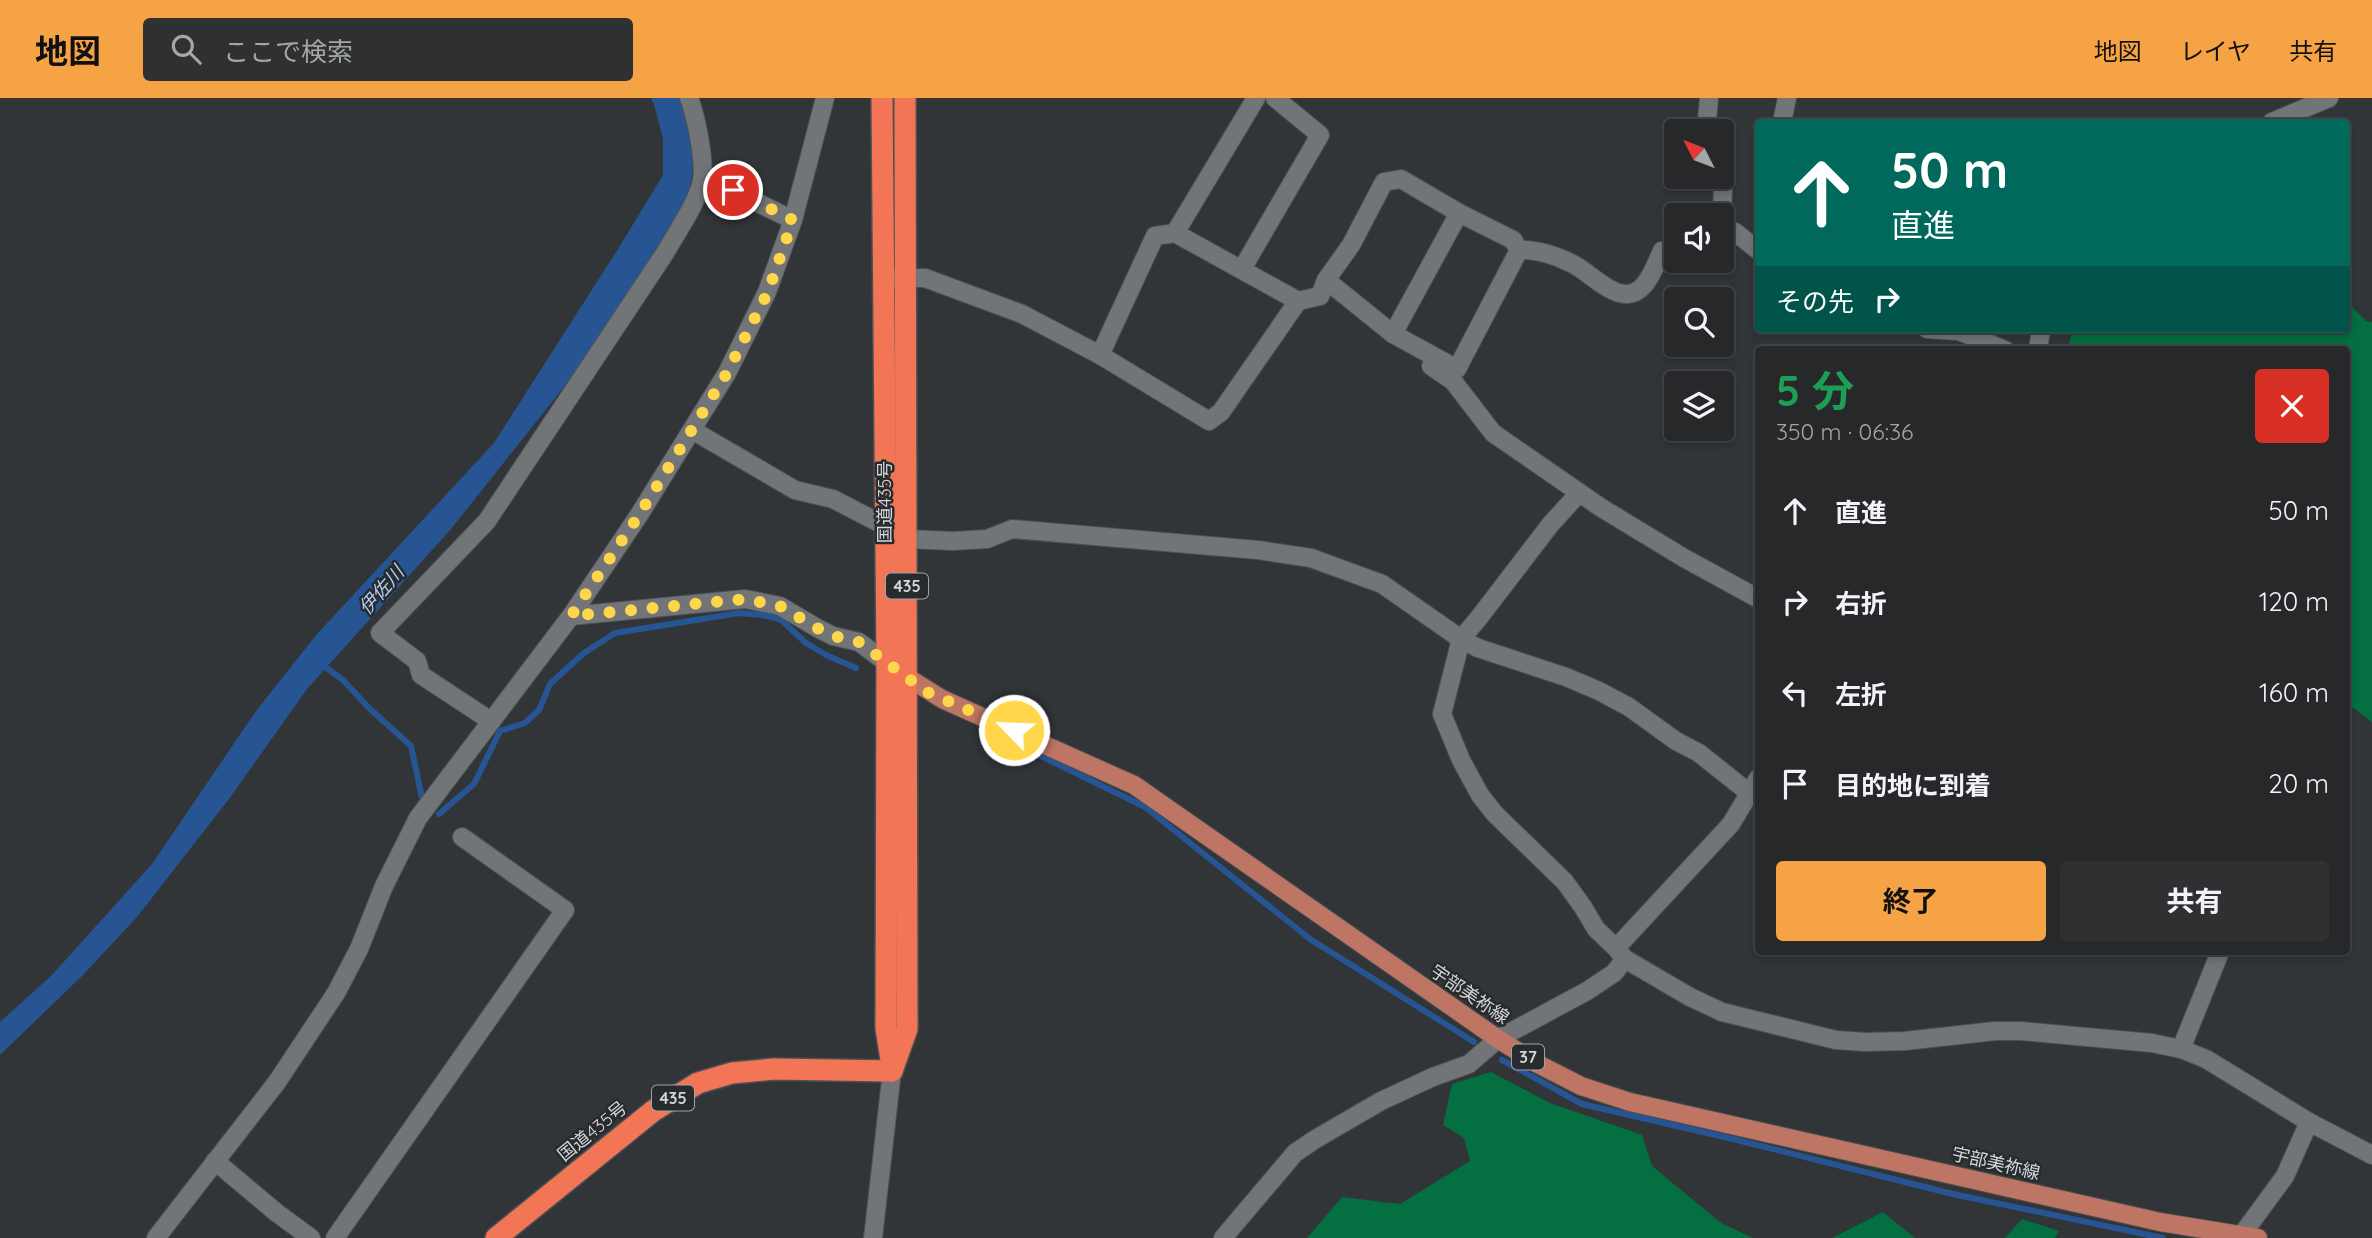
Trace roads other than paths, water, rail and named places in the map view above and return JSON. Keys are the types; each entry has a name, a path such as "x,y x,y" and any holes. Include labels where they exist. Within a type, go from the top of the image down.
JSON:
{"highway":[{"name":"国道435号","path":"882,98 887,663 886,1028 892,1071"},
{"name":"国道435号","path":"892,1071 907,1029 905,98"},
{"name":"国道435号","path":"496,1238 653,1111 698,1083 732,1073 774,1069 892,1071"}],"main road":[{"name":"宇部美祢線","path":"887,663 942,699 1134,785 1498,1039 1581,1086 1630,1102 2160,1222 2250,1237"}],"street":[{"path":"491,721 421,675 417,661 380,633 487,522 665,253 702,180 700,145 689,98"},
{"path":"156,1238 277,1082 336,993 359,949 384,886 418,818 571,616 639,515 727,373 768,292 793,220 825,98"},
{"path":"1175,233 1256,98"},
{"path":"1242,268 1320,135 1275,98"},
{"path":"1707,119 1709,98"},
{"path":"1783,119 1787,98"},
{"path":"2279,119 2329,98"},
{"path":"883,278 925,278 1022,314 1100,355 1209,421 1221,412 1298,301 1320,296 1326,280 1352,245 1384,182 1401,179 1459,213 1513,240 1519,250"},
{"path":"702,180 713,181 793,220"},
{"path":"1393,334 1459,213"},
{"path":"1734,232 1755,248"},
{"path":"1100,355 1155,236 1175,233 1298,301"},
{"path":"1519,250 1530,250 1570,262 1612,291 1624,295 1635,293 1645,285 1664,251"},
{"path":"1326,280 1393,334 1457,369 1519,250"},
{"path":"1966,333 1996,346"},
{"path":"1416,347 1421,359 1453,381 1493,433 1578,493 1684,558 1755,597"},
{"path":"692,430 795,490 834,499 885,526"},
{"path":"1578,493 1461,639 1442,714 1461,760 1480,795 1494,813 1565,881 1596,929 1621,953 1689,997 1721,1012 1836,1040 1905,1041 1995,1031 2021,1031 2152,1043 2181,1049 2206,1059 2309,1122 2372,1155"},
{"path":"907,538 953,541 987,539 1012,529 1258,550 1311,558 1382,584 1478,648 1600,691 1629,707 1676,741 1754,785 1724,832 1621,953 1614,973 1587,991 1498,1039 1469,1064 1433,1076 1381,1101 1296,1153 1223,1238"},
{"path":"571,616 745,599 780,606 826,633 859,642 887,663"},
{"path":"335,1238 565,910 462,837"},
{"path":"2181,1049 2219,955"},
{"path":"873,1238 892,1071"},
{"path":"2250,1237 2285,1176 2309,1122"},
{"path":"215,1161 311,1238"}],"water":[{"name":"伊佐川","path":"651,98 679,98 687,122 693,162 690,190 676,217 587,358 451,529 307,689 229,799 137,917 83,975 0,1055 0,1022 52,975 152,864 256,711 317,634 494,443 663,175 663,139"}],"waterway":[{"path":"439,814 474,784 500,731 525,723 539,710 550,684 584,653 615,633 739,613 763,615 780,619 806,643 856,668"},
{"path":"320,663 343,680 411,746 422,798"},
{"path":"1004,738 1145,807 1310,939 1474,1042"},
{"path":"1502,1060 1582,1104 1953,1194 2163,1238"}]}
